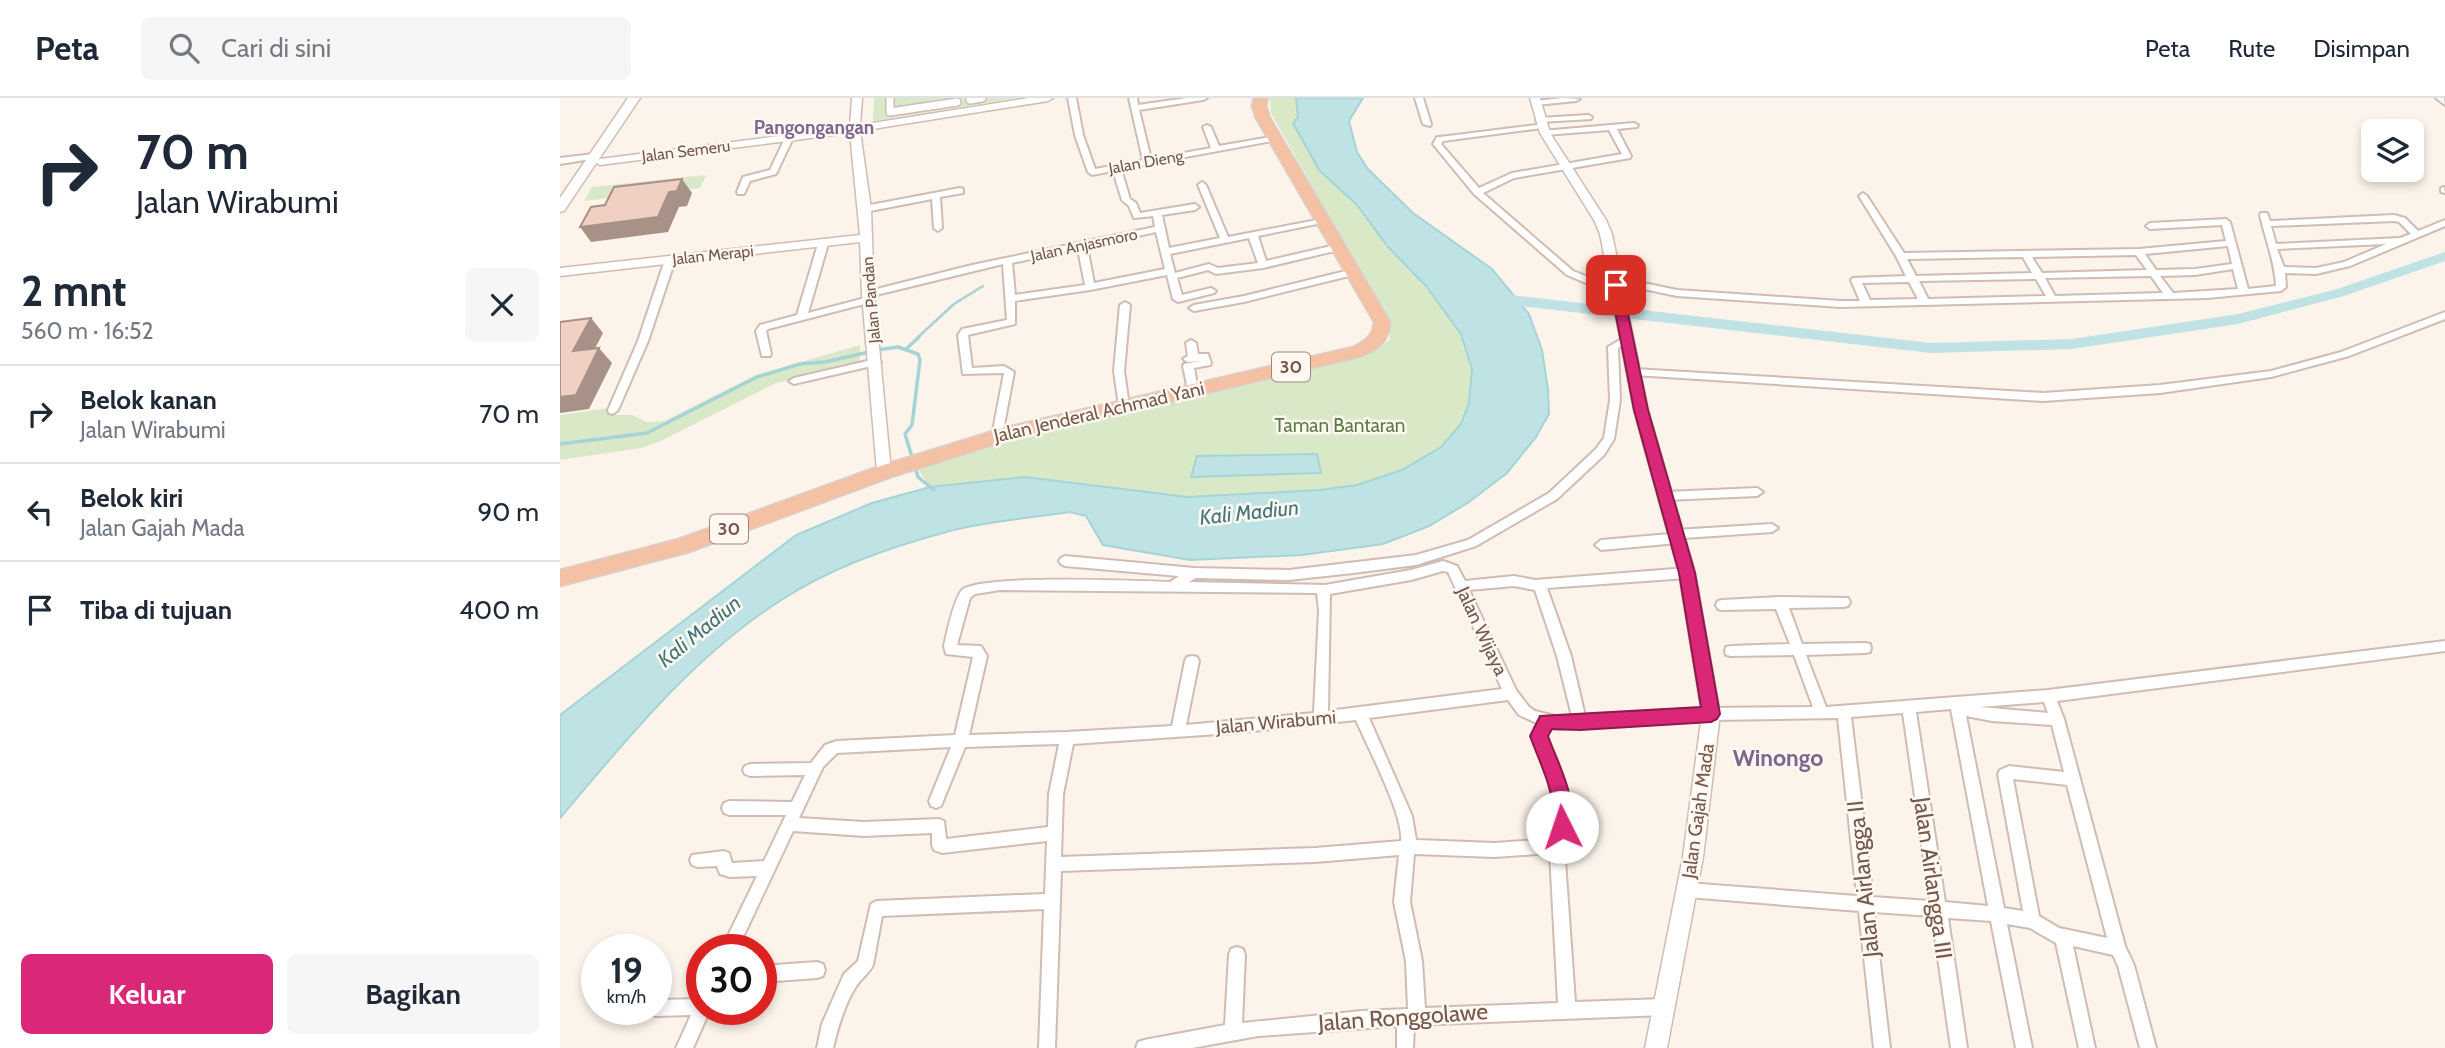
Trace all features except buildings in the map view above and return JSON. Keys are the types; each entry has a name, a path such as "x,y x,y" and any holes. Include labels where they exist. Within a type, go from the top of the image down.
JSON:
{"highway":[{"name":"Jalan Jenderal Achmad Yani","path":"560,578 682,546 889,470 997,436 1371,346 1379,337 1382,321 1260,111 1261,98"}],"main road":[{"path":"562,208 613,138 610,135 634,98"}],"street":[{"path":"857,98 860,128"},
{"path":"860,128 867,98"},
{"path":"890,98 890,112 957,102"},
{"path":"970,100 982,98"},
{"name":"Jalan Semeru","path":"597,159 789,138 1048,98"},
{"name":"Jalan Dieng","path":"1072,98 1090,172 1276,138"},
{"path":"1133,98 1147,161"},
{"path":"1135,108 1203,98"},
{"path":"1419,98 1427,124"},
{"path":"2440,98 2445,103"},
{"path":"1535,100 1576,99"},
{"name":"Jalan Gajah Mada","path":"1535,100 1542,126 1606,234 1641,410 1687,573 1711,714 1687,890 1656,1048"},
{"path":"1588,117 1438,140 1437,144 1449,163 1477,192 1577,277 1677,293 1866,303 2244,293 2281,287 2280,270 2265,220 2394,218 2402,219 2416,234"},
{"path":"1542,126 1634,125"},
{"path":"1208,127 1216,149"},
{"path":"1477,192 1511,176 1626,156 1612,127"},
{"name":"Jalan Pandan","path":"860,128 868,297 889,470"},
{"path":"741,192 746,179 773,172 789,138"},
{"path":"560,161 597,159"},
{"path":"1116,167 1126,200 1133,205 1137,216 1195,206"},
{"path":"1202,185 1225,240"},
{"path":"865,209 960,191"},
{"path":"936,196 939,228"},
{"path":"1863,196 1901,256 1925,303"},
{"path":"1157,214 1160,229"},
{"name":"Jalan Anjasmoro","path":"766,354 762,328 1007,261 1160,229 1165,252 1324,220"},
{"path":"2150,226 2226,222 2244,293"},
{"path":"2196,223 2219,245"},
{"path":"2280,270 2325,269 2347,264 2445,223"},
{"path":"1253,234 1263,265"},
{"name":"Jalan Merapi","path":"560,272 866,238"},
{"path":"2272,247 2400,241"},
{"path":"1901,256 2139,252 2232,243"},
{"path":"804,315 822,244"},
{"path":"1082,246 1090,287"},
{"path":"1010,299 1209,267 1213,271 1263,265 1340,247"},
{"path":"1165,252 1176,297 1181,299 1211,291"},
{"path":"2139,252 2170,296"},
{"path":"2026,254 2053,300"},
{"path":"613,410 643,341 670,260"},
{"path":"997,436 1009,372 1004,369 967,372 962,335 967,331 1012,322 1007,261"},
{"path":"1866,303 1856,280 2194,272 2238,266"},
{"path":"1191,297 1195,311 1354,272"},
{"path":"1810,302 1861,292"},
{"path":"1124,406 1119,371 1125,305"},
{"path":"1634,372 2043,397 2160,390 2283,370 2345,354 2445,315"},
{"path":"1065,561 1194,573 1289,575 1416,560 1472,543 1553,496 1600,452 1609,439 1615,400 1613,347 1625,339"},
{"path":"1191,343 1191,359 1204,356 1206,363 1188,366 1193,390"},
{"path":"794,381 875,353"},
{"path":"1666,496 1757,492"},
{"path":"1601,545 1772,528"},
{"name":"Jalan Wijaya","path":"1323,590 1401,577 1443,566 1453,569 1511,694"},
{"path":"1170,588 1194,573"},
{"path":"1461,586 1514,580 1538,586 1544,582 1687,573"},
{"path":"936,801 961,740 980,656 976,650 950,649 968,592 1000,585 1317,587 1323,590 1325,610 1321,719"},
{"path":"1538,586 1564,656 1580,722"},
{"path":"1722,606 1844,602"},
{"path":"1780,603 1822,713"},
{"path":"1511,694 1524,711 1547,721 1909,709 2048,696 2445,646"},
{"path":"1731,651 1865,648"},
{"path":"1178,730 1192,661"},
{"name":"Jalan Wirabumi","path":"815,769 830,749 852,745 1067,738 1321,719 1511,694"},
{"path":"2048,696 2057,719 2118,948 2126,965 2148,1048"},
{"path":"1957,705 1992,715 2057,719"},
{"path":"1957,705 2024,1048"},
{"name":"Jalan Airlangga III","path":"1909,709 1959,1048"},
{"name":"Jalan Airlangga II","path":"1844,711 1882,1048"},
{"path":"1360,714 1405,816 1408,847 1402,902 1414,961 1412,1015 1405,1048"},
{"path":"1547,721 1539,736 1555,777 1562,807 1557,846 1567,1009"},
{"path":"1047,1048 1056,794 1067,738"},
{"path":"736,934 815,769 750,770"},
{"path":"2032,921 2005,774 2072,779"},
{"path":"729,808 796,809"},
{"path":"788,824 864,829 939,826 939,845 942,846 1055,833"},
{"path":"1055,864 1315,855 1408,847 1495,850 1557,846"},
{"path":"697,860 724,858 725,869 730,870 767,868"},
{"path":"1687,890 1998,914 2032,921 2063,937 2118,948"},
{"path":"825,1048 830,1024 850,980 865,965 876,909 1051,901"},
{"path":"2063,937 2087,1048"},
{"path":"1233,1032 1237,955"},
{"path":"777,973 817,970"},
{"name":"Jalan Ronggolawe","path":"1144,1048 1258,1028 1412,1015 1664,1007"},
{"path":"684,1048 694,1025"}],"green space":[{"path":"874,98 1017,98 873,121"},
{"name":"Taman Bantaran","path":"1270,98 1296,98 1298,117 1319,170 1357,205 1388,247 1426,286 1461,334 1472,369 1469,403 1461,424 1441,447 1402,470 1357,485 1320,490 1187,497 1025,477 930,487 916,466 989,443 1367,354 1390,340 1390,327 1271,113"},
{"path":"706,175 700,188 584,201 592,187"},
{"path":"860,345 860,365 776,383 659,442 641,448 560,460 560,415 616,407 615,415 632,415 647,422 664,421 756,375"}],"water":[{"name":"Kali Madiun","path":"1296,98 1363,98 1349,121 1357,152 1368,169 1413,213 1492,269 1529,314 1542,350 1549,414 1536,437 1507,473 1469,502 1429,526 1383,544 1302,555 1190,560 1103,545 1086,516 1070,512 964,528 885,551 842,567 802,588 751,621 720,646 663,700 560,818 560,715 796,535 872,503 930,487 1025,477 1187,497 1320,490 1357,485 1402,470 1441,447 1461,424 1469,403 1472,369 1461,334 1426,286 1388,247 1357,205 1319,170 1293,123 1298,117"},
{"path":"1317,454 1321,473 1191,477 1197,456"}],"waterway":[{"path":"1494,298 1931,348 2072,344 2238,319 2339,293 2445,256"},
{"path":"917,338 954,304 983,286"},
{"path":"907,348 919,337"},
{"path":"877,350 898,347 918,354 920,360 912,425 905,434 913,460"},
{"path":"560,444 647,433 757,377 800,364 825,362 869,352"},
{"path":"915,467 918,477 934,490"}],"district":[{"name":"Pangongangan","path":"814,127"},
{"name":"Winongo","path":"1778,758"}],"route":[{"path":"1562,827 1559,792 1539,736 1547,721 1559,723 1711,714 1687,573 1641,410 1624,338 1616,285"}]}
